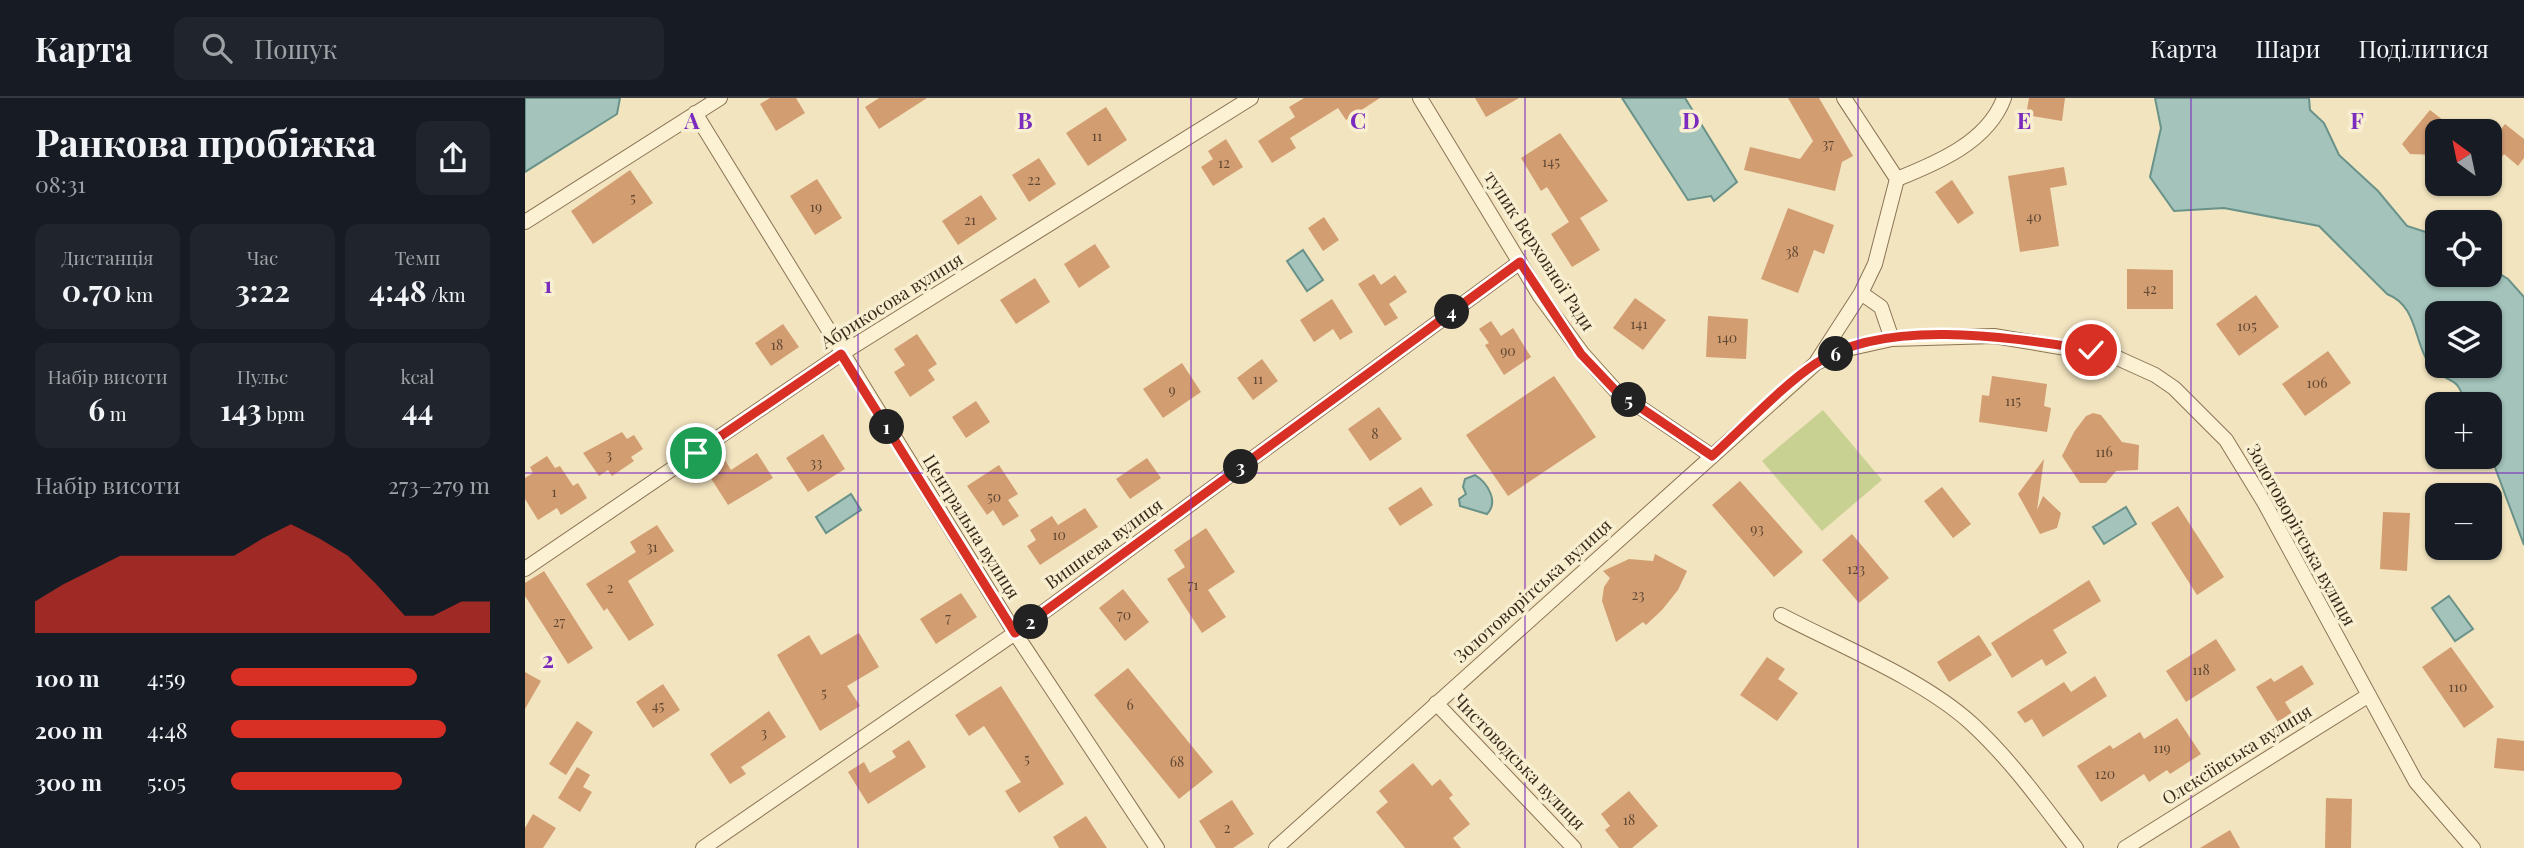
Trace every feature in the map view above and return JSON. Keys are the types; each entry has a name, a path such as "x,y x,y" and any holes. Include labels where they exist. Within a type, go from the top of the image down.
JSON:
{"street":[{"path":"525,222 720,98"},
{"name":"Абрикосова вулиця","path":"525,569 841,354 1251,98"},
{"name":"тупик Верховної Ради","path":"1420,98 1520,262 1581,354 1616,391 1712,456"},
{"path":"1844,98 1897,179 1930,166 1983,132 2004,98"},
{"name":"Центральна вулиця","path":"695,113 1015,633 1157,848"},
{"name":"Золотоворітська вулиця","path":"1276,848 1816,363 1861,293 1878,256 1897,179"},
{"name":"Вишнева вулиця","path":"703,848 1015,633 1520,262"},
{"path":"1861,293 1881,307 1892,339"},
{"name":"Золотоворітська вулиця","path":"1816,363 1847,349 1892,339 1955,335 1994,336 2091,350 2113,356 2155,375 2173,388 2226,440 2416,782 2473,848"},
{"path":"1781,615 1925,691 1970,722 2007,759 2075,848"},
{"name":"Олексіївська вулиця","path":"2125,848 2369,695"},
{"name":"Чистоводська вулиця","path":"1436,703 1574,848"}],"green space":[{"path":"1823,410 1882,480 1822,531 1762,461"}],"water":[{"path":"525,98 620,98 617,114 525,172"},
{"path":"1622,98 1685,98 1737,182 1714,201 1711,196 1688,200"},
{"path":"2155,98 2309,98 2310,110 2324,123 2339,155 2378,191 2407,226 2425,232 2425,287 2502,287 2502,275 2508,279 2524,297 2524,545 2496,469 2502,469 2502,392 2461,392 2457,385 2447,378 2502,378 2502,301 2425,301 2425,356 2405,308 2387,294 2319,226 2224,208 2174,211 2150,177 2161,128"},
{"path":"1303,250 1323,280 1307,291 1287,261"},
{"path":"1475,475 1484,483 1492,498 1487,514 1460,506 1459,499 1466,494 1463,487 1465,479"},
{"path":"851,494 861,510 826,533 816,517"},
{"path":"2126,507 2136,524 2104,544 2093,527"},
{"path":"2449,596 2473,629 2455,641 2432,608"}],"building":[{"path":"770,98 796,98 805,113 776,131 760,104"},
{"path":"879,98 927,98 879,129 865,107"},
{"path":"1304,98 1380,98 1346,120 1338,108 1290,138 1296,148 1272,163 1258,141 1295,117 1289,107"},
{"path":"1475,98 1519,98 1486,117"},
{"path":"1788,98 1819,98 1853,156 1842,162 1835,191 1744,170 1750,147 1800,159 1813,141"},
{"path":"2029,98 2065,98 2062,121 2026,115"},
{"path":"1106,107 1127,140 1088,166 1066,133"},
{"path":"2430,110 2442,119 2425,119 2425,155 2410,154 2402,144"},
{"path":"2505,124 2524,139 2524,158 2518,166 2503,155"},
{"path":"1560,133 1608,201 1580,218 1600,250 1572,267 1551,234 1569,222 1547,187 1541,191 1521,158"},
{"path":"1226,139 1243,167 1213,186 1201,167 1213,159 1208,151"},
{"path":"1039,158 1056,184 1029,202 1012,175"},
{"path":"2064,167 2067,185 2050,188 2059,246 2020,252 2008,176"},
{"path":"630,170 653,203 593,244 571,211"},
{"path":"817,179 842,218 815,235 790,196"},
{"path":"1952,180 1974,213 1958,224 1935,192"},
{"path":"981,195 997,219 958,245 942,221"},
{"path":"1788,208 1834,225 1824,254 1814,250 1798,293 1761,279"},
{"path":"1324,217 1339,240 1323,251 1308,228"},
{"path":"1095,244 1110,267 1079,288 1064,264"},
{"path":"2127,269 2173,270 2173,309 2127,309"},
{"path":"1374,274 1381,285 1395,275 1407,292 1389,304 1398,318 1385,326 1358,284"},
{"path":"1035,278 1050,302 1016,324 1000,300"},
{"path":"2256,295 2279,327 2239,356 2216,324"},
{"path":"1635,298 1666,320 1643,350 1613,328"},
{"path":"1332,299 1353,332 1340,340 1333,329 1314,342 1300,320"},
{"path":"1708,316 1748,319 1746,359 1706,357"},
{"path":"1491,321 1501,336 1513,328 1531,357 1504,375 1485,345 1489,343 1479,329"},
{"path":"783,324 799,347 771,366 755,343"},
{"path":"917,334 937,364 928,370 935,380 910,397 894,372 905,365 894,349"},
{"path":"2328,351 2351,383 2305,416 2282,384"},
{"path":"1262,359 1278,381 1253,400 1237,378"},
{"path":"1182,363 1201,392 1163,418 1143,389"},
{"path":"1554,376 1596,437 1508,496 1466,435"},
{"path":"1992,376 2047,384 2044,406 2051,408 2047,432 1979,422 1982,395 1989,396"},
{"path":"976,401 990,422 966,438 952,417"},
{"path":"1379,407 1402,439 1370,461 1348,429"},
{"path":"2093,413 2101,415 2122,442 2139,445 2138,470 2116,471 2106,483 2080,483 2062,456 2074,432 2086,416"},
{"path":"622,432 627,439 634,435 643,449 631,457 634,461 612,476 608,470 599,476 583,453"},
{"path":"823,434 845,469 808,492 786,458"},
{"path":"757,453 773,478 728,505 705,469 723,457 731,470"},
{"path":"547,456 555,468 560,466 573,486 578,483 587,498 561,515 557,508 538,520 525,499 525,478 533,473 530,467"},
{"path":"1147,458 1161,478 1130,499 1116,479"},
{"path":"2044,459 2037,510 2043,496 2061,513 2057,528 2040,534 2018,494"},
{"path":"999,465 1018,494 1008,500 1019,516 1003,526 993,510 987,515 967,486"},
{"path":"1740,481 1803,552 1774,577 1712,505"},
{"path":"1421,487 1433,505 1400,526 1388,508"},
{"path":"1942,487 1971,524 1953,538 1924,501"},
{"path":"2178,506 2224,577 2197,595 2151,523"},
{"path":"1085,508 1098,527 1040,565 1027,546 1036,540 1030,530 1052,516 1058,525"},
{"path":"2383,512 2410,513 2407,571 2380,569"},
{"path":"657,525 674,551 628,581 654,625 629,641 607,608 604,611 586,584 636,552 630,542"},
{"path":"1206,528 1235,572 1208,590 1226,617 1202,633 1167,579 1185,567 1174,550"},
{"path":"1852,534 1889,578 1859,603 1822,560"},
{"path":"1655,554 1687,571 1678,590 1662,610 1646,625 1643,622 1616,642 1602,601 1604,587 1610,578 1603,571 1629,559 1653,561"},
{"path":"544,571 593,648 568,664 525,596 525,583"},
{"path":"2089,580 2101,601 2053,630 2067,653 2046,666 2042,659 2012,678 1991,643"},
{"path":"1123,589 1149,622 1125,641 1099,608"},
{"path":"961,593 977,617 936,644 920,619"},
{"path":"859,633 879,667 847,686 860,706 820,731 777,655 809,635 821,655"},
{"path":"1979,635 1992,655 1949,682 1937,662"},
{"path":"2216,639 2236,670 2186,702 2166,671"},
{"path":"2451,647 2494,707 2464,728 2422,667"},
{"path":"1767,657 1785,669 1778,679 1798,693 1777,721 1740,695"},
{"path":"2302,665 2314,684 2285,702 2293,715 2279,724 2256,687 2271,678 2274,682"},
{"path":"1128,668 1213,772 1179,799 1094,695"},
{"path":"525,672 541,681 525,709"},
{"path":"2095,676 2107,696 2043,737 2032,719 2025,723 2017,712 2064,682 2071,692"},
{"path":"663,684 680,710 653,728 636,702"},
{"path":"1001,686 1064,784 1019,813 1005,791 1021,782 984,726 969,736 955,715"},
{"path":"769,711 786,737 741,767 746,774 730,784 710,754"},
{"path":"2177,718 2201,754 2170,774 2167,770 2149,782 2144,774 2101,802 2077,766 2110,745 2113,749 2140,732 2144,739"},
{"path":"577,721 593,732 566,775 549,764"},
{"path":"2497,738 2524,741 2524,771 2494,768"},
{"path":"909,740 926,767 868,804 848,772 864,762 870,773 896,757 892,751"},
{"path":"1413,763 1432,786 1440,779 1453,795 1449,798 1470,824 1453,838 1461,848 1405,848 1376,812 1388,802 1379,791"},
{"path":"577,767 590,775 583,787 592,792 580,812 558,798"},
{"path":"1629,791 1658,826 1632,848 1619,848 1605,830 1610,826 1601,814"},
{"path":"2326,798 2352,799 2351,848 2325,848"},
{"path":"1232,800 1254,834 1233,848 1216,848 1199,821"},
{"path":"533,814 556,828 543,848 525,848 525,828"},
{"path":"1086,816 1107,848 1059,848 1053,837"},
{"path":"2230,830 2240,848 2200,848"}],"route":[{"path":"696,453 841,354 1015,633 1520,262 1581,354 1601,376 1616,391 1712,456 1816,363 1864,344 1921,336 1994,336 2091,350"}]}
